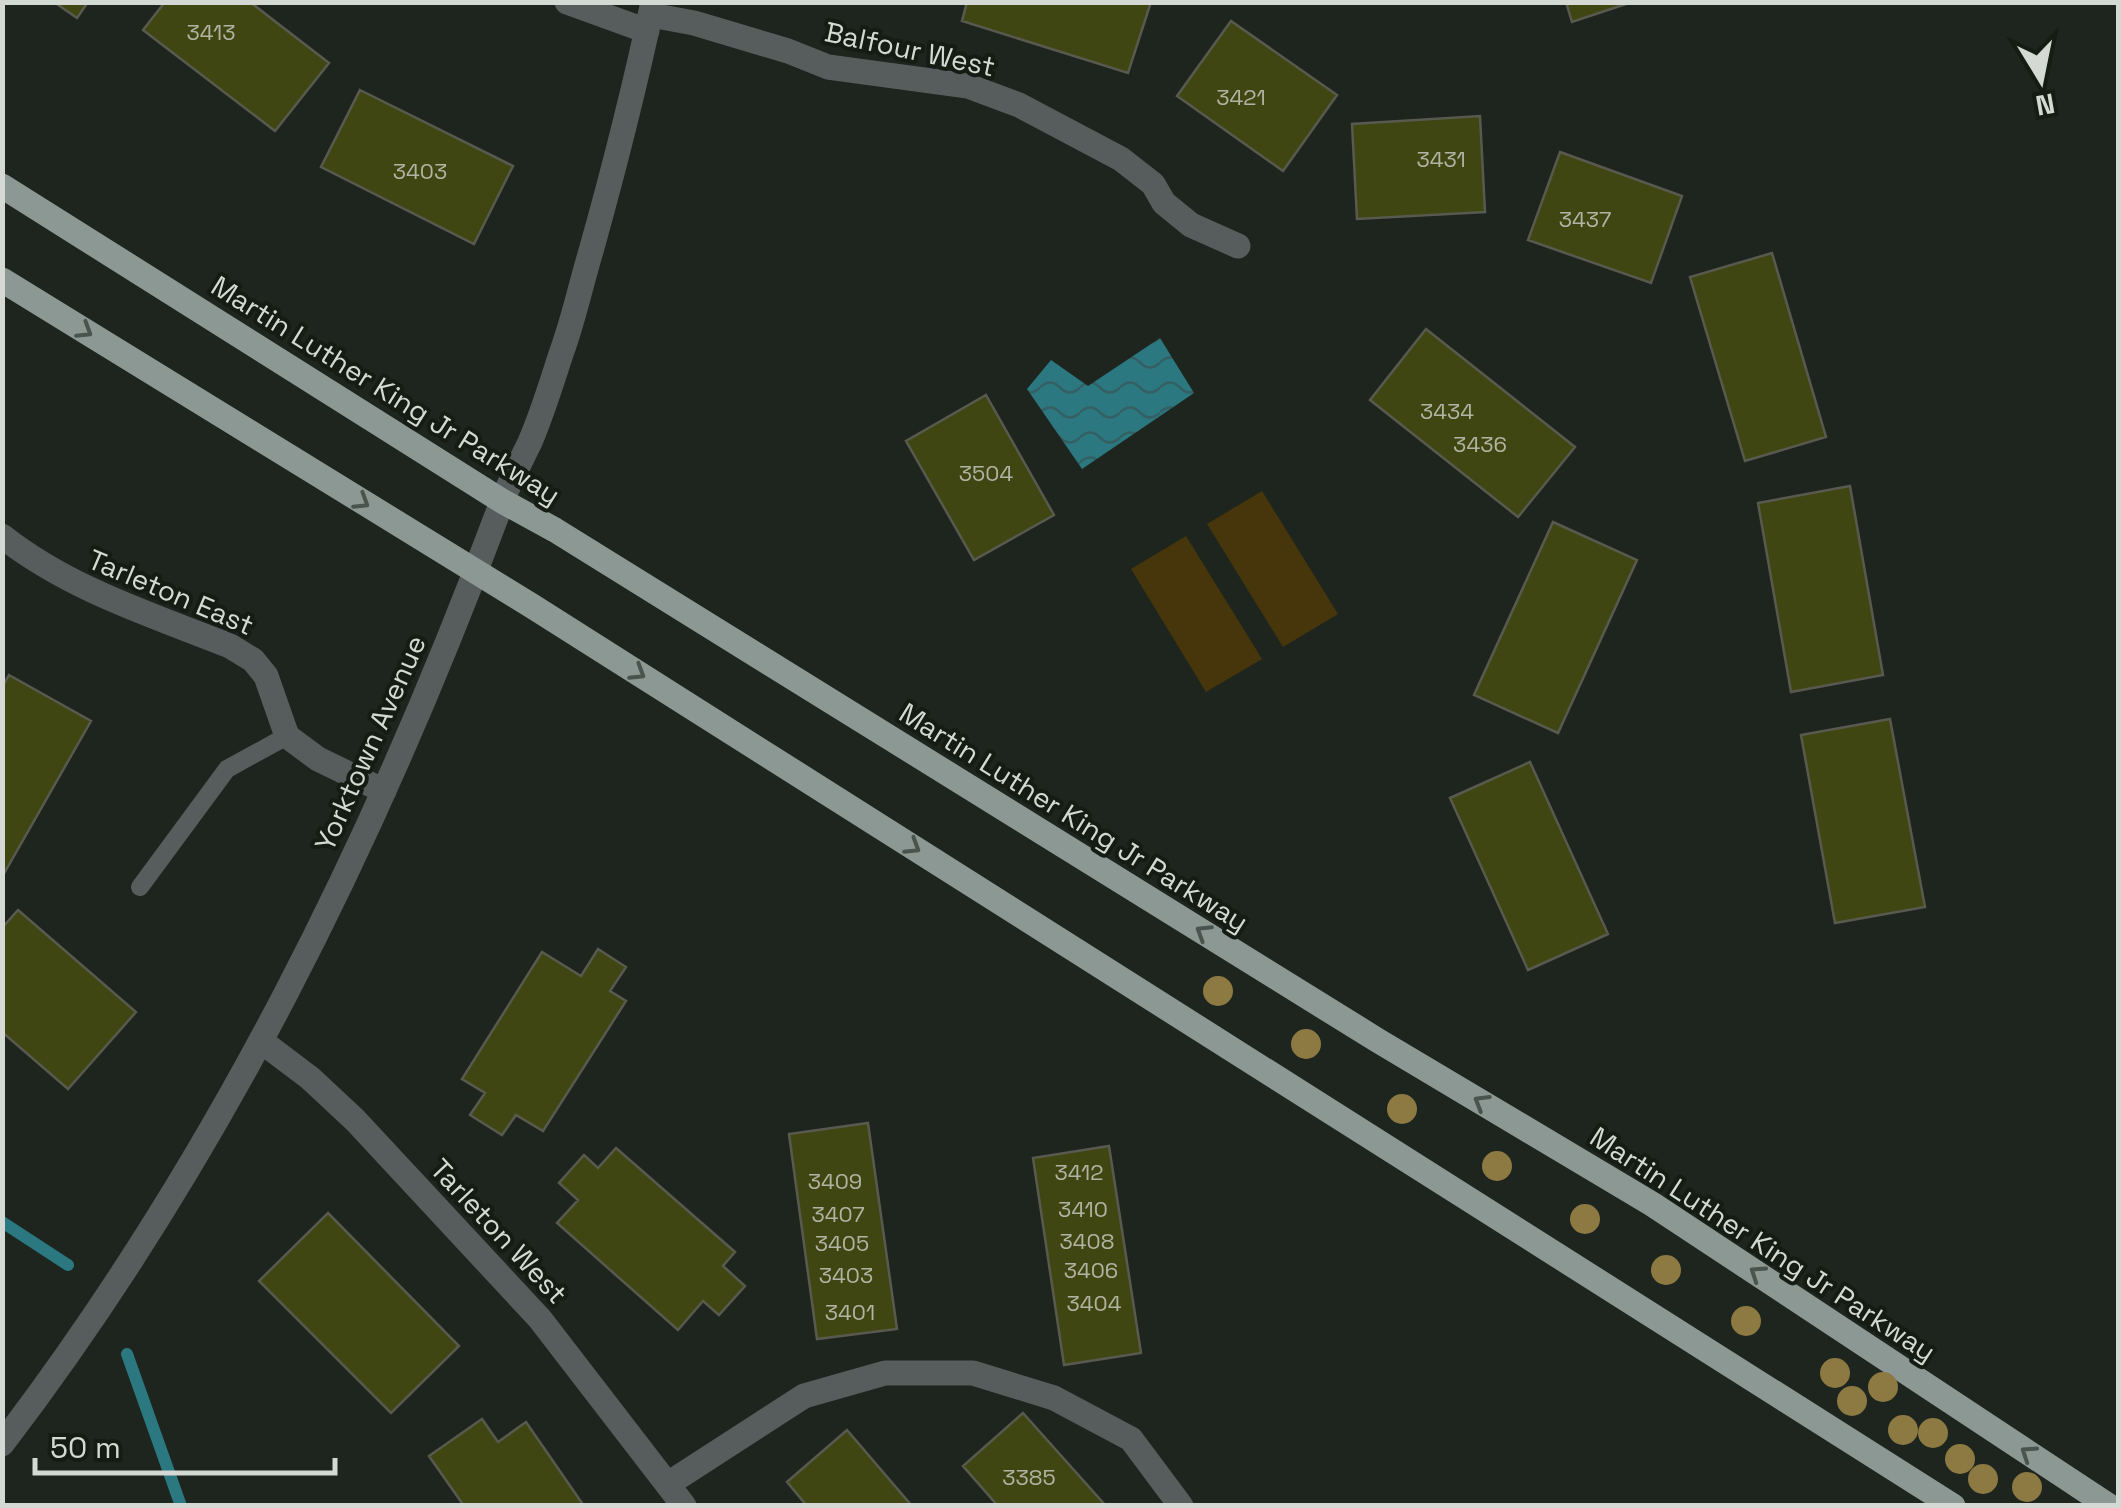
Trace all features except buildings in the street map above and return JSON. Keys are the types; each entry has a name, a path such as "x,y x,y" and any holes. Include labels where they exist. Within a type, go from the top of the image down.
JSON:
{"main road":[{"name":"Martin Luther King Jr Parkway","path":"2,186 502,501 1376,1040 1652,1204 2110,1506"},
{"path":"2,280 476,572 1953,1506"}],"street":[{"name":"Balfour West","path":"567,2 732,34 828,67 968,86 1019,105 1122,159 1153,184 1164,203 1191,225 1238,246"},
{"name":"Yorktown Avenue","path":"2,1444 60,1368 184,1176 261,1041 329,910 384,791 537,425 565,345 617,158 650,16"},
{"name":"Tarleton East","path":"2,536 27,556 76,584 230,646 254,660 274,692 287,736"},
{"path":"287,736 318,759 384,791"},
{"name":"Tarleton West","path":"261,1041 356,1120 540,1319 684,1506"},
{"path":"668,1484 804,1396 885,1373 973,1373 1054,1398 1130,1439 1181,1506"}],"lane":[{"path":"140,887 226,768 287,736"}],"shaded area":[{"path":"1262,491 1338,614 1283,647 1207,524"},
{"path":"1186,536 1262,659 1206,692 1131,569"}],"water":[{"path":"1160,338 1194,393 1082,469 1027,389 1051,360 1088,386"}],"waterway":[{"path":"2,1222 68,1265"},
{"path":"127,1354 181,1506"}]}
